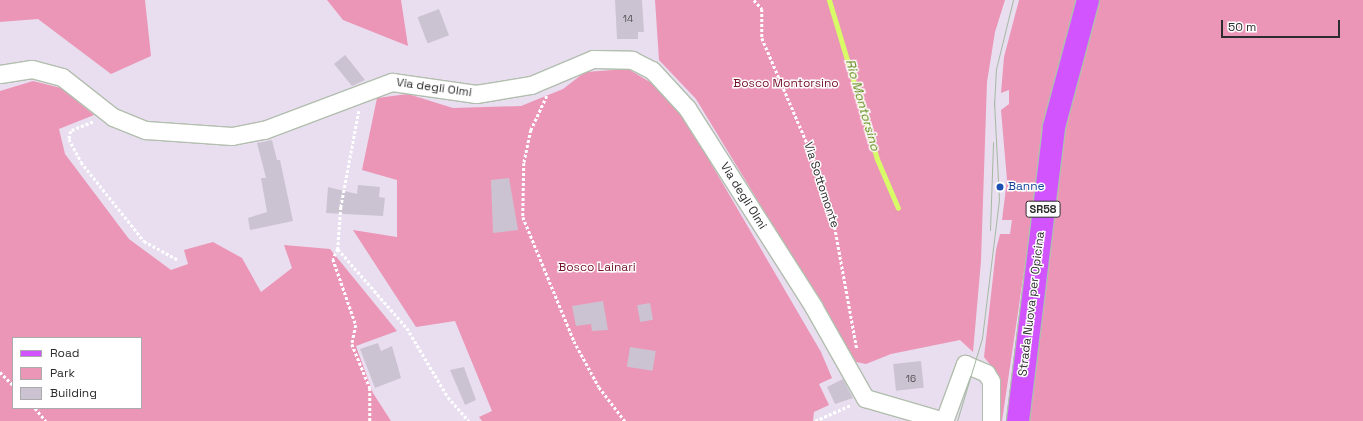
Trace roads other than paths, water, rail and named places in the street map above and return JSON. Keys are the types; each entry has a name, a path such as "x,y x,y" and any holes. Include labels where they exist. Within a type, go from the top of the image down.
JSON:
{"main road":[{"name":"Strada Nuova per Opicina","path":"1018,421 1054,126 1088,0"}],"street":[{"name":"Via degli Olmi","path":"0,74 32,69 62,77 113,117 160,133 232,136 264,130 363,91 392,82 476,94 531,86 593,59 613,57 632,60 652,70 662,80 707,138 823,323 864,398 944,421"},
{"path":"944,421 965,364 986,373 990,382 991,421"}],"waterway":[{"name":"Rio Montorsino","path":"829,0 877,159 898,208"}],"tram line":[{"path":"994,106 996,69 1013,0"},
{"path":"957,421 982,338 999,200 994,101"},
{"path":"990,230 993,142"}],"place":[{"name":"Banne","path":"1000,187"}],"park label":[{"name":"Bosco Montorsino","path":"786,84"},
{"name":"Bosco Lainari","path":"597,268"}]}
